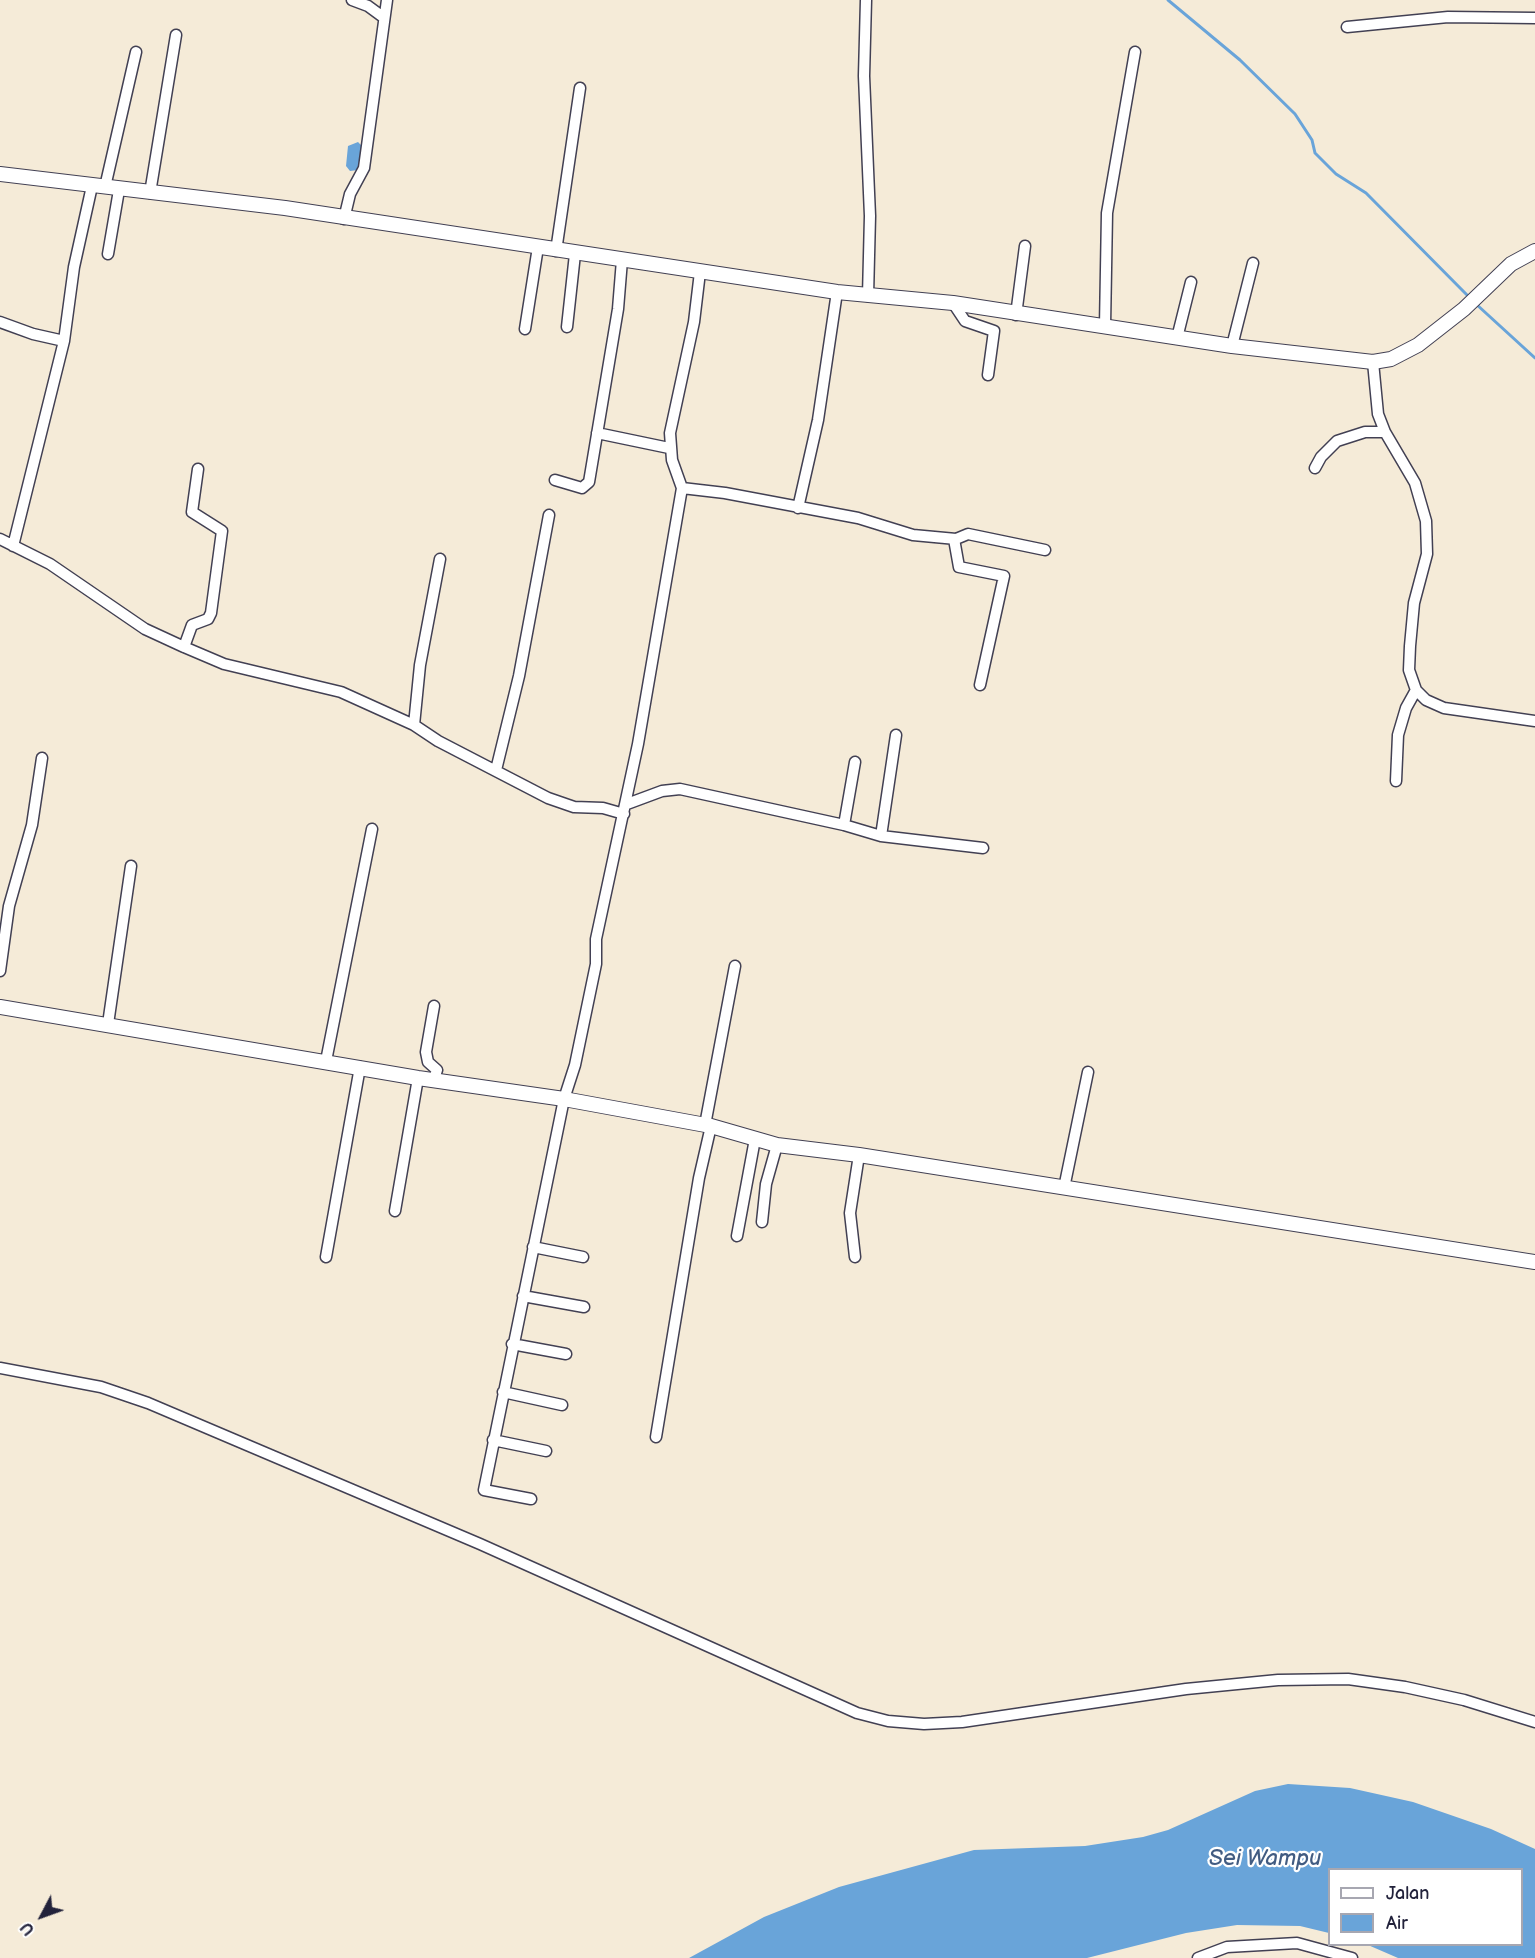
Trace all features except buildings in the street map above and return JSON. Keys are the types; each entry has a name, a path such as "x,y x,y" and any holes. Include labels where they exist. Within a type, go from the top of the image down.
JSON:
{"street":[{"path":"352,0 368,6 383,17"},
{"path":"344,219 350,194 364,168 387,0"},
{"path":"866,0 864,76 870,216 868,296"},
{"path":"1347,27 1448,17 1535,18"},
{"path":"150,193 176,35"},
{"path":"13,546 64,341 74,267 99,187 136,52"},
{"path":"1105,326 1107,213 1135,52"},
{"path":"556,251 580,88"},
{"path":"0,174 285,208 344,219 837,292 953,303 1016,315 1232,346 1373,362 1391,359 1418,345 1464,309 1511,264 1535,251"},
{"path":"108,254 119,190"},
{"path":"1016,315 1025,246"},
{"path":"525,329 538,247"},
{"path":"567,327 575,254"},
{"path":"555,480 578,488 589,482 618,309 622,260"},
{"path":"1232,346 1253,263"},
{"path":"531,1499 484,1490 512,1344 564,1100 575,1065 596,964 600,917 626,809 682,488 669,448 670,433 694,322 700,272"},
{"path":"1177,338 1191,282"},
{"path":"798,508 818,420 837,292"},
{"path":"953,303 965,321 994,331 988,375"},
{"path":"0,321 33,334 64,341"},
{"path":"1373,362 1376,404 1385,432 1415,483 1426,521 1427,554 1414,603 1410,646 1409,670 1416,690 1426,700 1444,708 1535,721"},
{"path":"1315,468 1321,457 1337,441 1365,432 1385,432"},
{"path":"597,433 669,448"},
{"path":"184,647 192,625 208,619 211,613 222,531 192,512 198,469"},
{"path":"682,488 724,493 858,518 913,535 954,539 968,534 1045,550"},
{"path":"496,770 521,665 549,515"},
{"path":"0,539 57,569 146,629 184,647 224,664 341,692 414,725 438,741 566,805 626,809 662,791 680,789 844,825 881,836 983,848"},
{"path":"954,539 959,567 1004,576 980,685"},
{"path":"414,725 420,665 440,559"},
{"path":"1396,781 1398,735 1406,708 1416,690"},
{"path":"881,836 896,735"},
{"path":"0,971 9,906 32,825 42,758"},
{"path":"844,825 855,762"},
{"path":"326,1061 372,829"},
{"path":"108,1024 131,866"},
{"path":"656,1437 735,966"},
{"path":"434,1006 426,1060 437,1070 434,1080"},
{"path":"0,1007 708,1125 777,1144 1535,1262"},
{"path":"326,1257 360,1067"},
{"path":"1064,1188 1088,1072"},
{"path":"395,1211 418,1078"},
{"path":"737,1236 755,1138"},
{"path":"762,1222 766,1184 777,1144"},
{"path":"855,1257 850,1213 859,1155"},
{"path":"533,1247 583,1257"},
{"path":"523,1296 584,1307"},
{"path":"512,1344 566,1353"},
{"path":"0,1368 101,1387 148,1403 480,1544 857,1713 888,1721 962,1722 1186,1689 1278,1680 1348,1679 1405,1687 1464,1700 1535,1722"},
{"path":"503,1392 562,1405"},
{"path":"493,1440 546,1451"},
{"path":"1198,1958 1227,1947 1297,1943 1352,1958"}],"water":[{"path":"358,142 364,148 358,170 350,171 346,166 348,146"},
{"name":"Sei Wampu","path":"1288,1784 1350,1788 1413,1802 1491,1829 1535,1849 1535,1958 1398,1958 1370,1946 1523,1946 1523,1868 1328,1868 1328,1933 1300,1926 1237,1925 1186,1933 1087,1958 689,1958 764,1917 839,1887 974,1850 1085,1846 1143,1837 1168,1830 1255,1791"}],"waterway":[{"path":"1168,0 1240,60 1295,114 1312,140 1315,153 1336,174 1366,193 1469,297"},
{"path":"1476,304 1535,358"}]}
